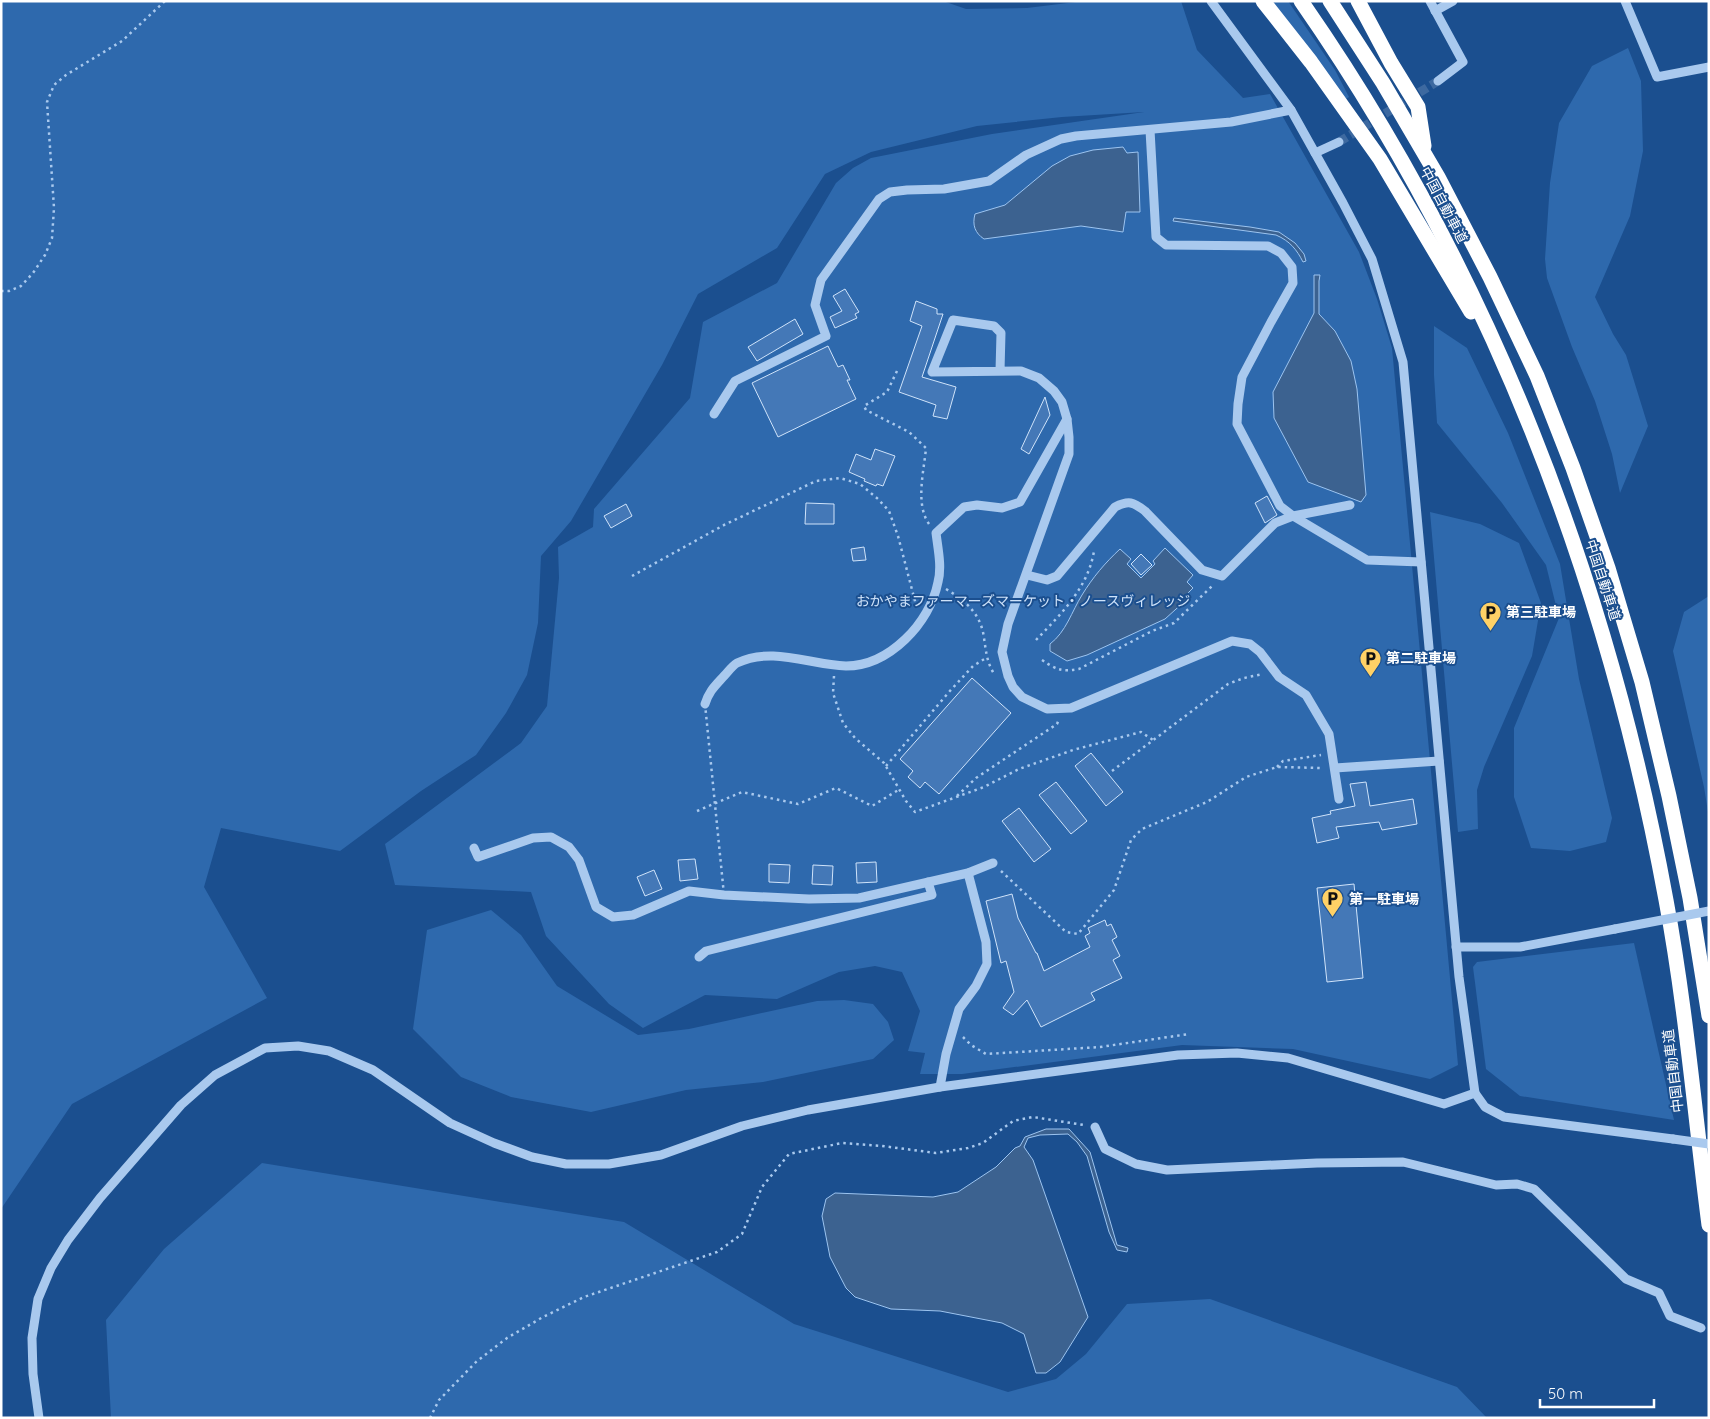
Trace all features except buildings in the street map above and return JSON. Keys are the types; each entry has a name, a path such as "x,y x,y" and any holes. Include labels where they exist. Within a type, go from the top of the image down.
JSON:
{"highway":[{"path":"1263,1 1311,62 1380,158 1515,386"},
{"name":"中国自動車道","path":"1301,1 1363,95 1422,195 1468,287 1515,386 1551,479 1587,581 1618,687 1666,901 1709,1225"},
{"name":"中国自動車道","path":"1330,1 1384,83 1490,276 1537,376 1573,468 1608,568 1642,682 1669,796 1690,898 1709,1016"},
{"path":"1358,1 1391,63 1418,106 1425,155"}],"street":[{"path":"1211,1 1291,110 1372,260 1403,362 1456,947 1475,1094 1485,1107 1504,1117 1709,1144"},
{"path":"1430,1 1463,62 1438,81"},
{"path":"1435,11 1454,1"},
{"path":"1625,1 1656,77 1709,67"},
{"path":"714,414 736,381 826,336 815,305 821,280 879,199 890,192 944,189 989,181 1026,155 1061,139 1231,122 1291,110"},
{"path":"1150,130 1156,237 1166,245 1268,246 1281,253 1292,267 1293,283 1242,377 1238,404 1237,424 1280,506 1367,560 1421,562"},
{"path":"1315,153 1339,142"},
{"path":"1000,371 1001,333 994,326 953,320 932,372 1022,371 1039,378 1054,391 1062,402 1067,419 1069,454 1008,624 1002,652 1013,687 1022,697 1047,709 1071,708 1232,641 1250,644 1260,652 1279,677 1306,695 1329,734 1339,799"},
{"path":"705,704 708,693 736,664 761,657 780,656 847,666 870,663 896,648 918,626 932,601 937,586 939,554 936,533 964,507 977,505 1002,508 1020,502 1067,419"},
{"path":"1027,575 1047,580 1057,576 1115,507 1125,502 1135,504 1145,511 1202,570 1222,576 1275,523 1294,516 1350,505"},
{"path":"1334,768 1439,761"},
{"path":"474,848 478,857 533,838 551,837 569,847 578,860 596,907 614,917 633,915 689,891 809,899 860,898 968,872 993,863"},
{"path":"940,1087 946,1054 960,1009 976,986 987,964 986,942 968,872"},
{"path":"699,957 706,951 932,895 928,882"},
{"path":"1456,947 1520,947 1709,911"},
{"path":"39,1418 33,1374 32,1338 38,1299 51,1268 100,1198 182,1105 214,1075 265,1048 298,1046 329,1051 373,1070 450,1123 494,1144 532,1157 566,1164 609,1164 661,1155 742,1126 808,1110 940,1087 1178,1055 1237,1053 1288,1058 1444,1104 1475,1094"},
{"path":"1095,1127 1105,1149 1136,1164 1167,1170 1317,1163 1403,1162 1496,1185 1517,1184 1534,1189 1626,1279 1659,1293 1670,1316 1701,1328"}],"path":[{"path":"1,291 9,291 20,286 33,274 45,255 52,238 54,208 47,102 54,85 66,75 122,41 165,1"},
{"path":"897,370 887,392 864,406 866,410 909,432 926,448 922,495 923,516 936,533"},
{"path":"632,576 724,525 816,481 840,478 860,484 889,511 898,536 921,621"},
{"path":"1036,640 1066,608 1087,575 1093,556 1096,537 1094,532"},
{"path":"1042,660 1058,670 1079,669 1152,631 1174,623 1222,576"},
{"path":"937,586 966,602 974,612 980,621 984,634 986,658 994,674 1013,687"},
{"path":"886,766 973,666 986,658"},
{"path":"835,665 833,694 843,723 855,738 886,766 906,801 915,812 984,787 1019,769 1073,750 1141,732 1153,740"},
{"path":"1112,771 1228,684 1244,678 1274,672"},
{"path":"705,704 724,894"},
{"path":"954,798 976,778 1057,724 1063,708"},
{"path":"1277,768 1283,761 1332,753"},
{"path":"993,863 1066,932 1078,934 1114,890 1131,840 1142,830 1206,802 1246,777 1277,768 1334,768"},
{"path":"697,811 742,792 798,804 836,788 872,806 900,789"},
{"path":"955,1029 971,1045 986,1054 1100,1046 1189,1034"},
{"path":"430,1418 439,1400 476,1362 507,1338 543,1317 584,1297 717,1252 723,1248 742,1234 762,1187 789,1154 842,1143 936,1153 968,1148 983,1143 1013,1121 1033,1117 1095,1127"}],"green space":[{"name":"おかやまファーマーズマーケット・ノースヴィレッジ","path":"1,1 943,1 966,9 1027,8 1084,1 1181,1 1197,50 1243,98 1270,94 1359,252 1377,299 1392,348 1458,1065 1430,1079 1293,1049 1182,1045 962,1074 920,1074 925,1053 908,1051 920,1011 902,972 875,966 839,972 777,999 705,995 643,1028 609,1004 546,936 531,892 395,885 385,844 521,743 547,706 559,578 558,547 593,527 594,509 690,398 703,322 777,283 836,183 853,168 871,158 992,134 1144,112 1062,117 977,126 871,152 825,174 777,248 698,294 662,365 571,521 541,556 538,623 527,675 506,713 476,755 421,791 340,851 221,828 204,887 267,998 72,1104 1,1209"},
{"path":"1271,1 1288,1 1335,70 1349,97 1346,99"},
{"path":"1628,48 1641,81 1643,151 1630,216 1595,297 1613,334 1626,355 1648,426 1620,493 1612,454 1595,401 1572,347 1547,278 1545,259 1550,183 1559,123 1592,66"},
{"path":"1434,326 1467,348 1508,433 1560,564 1579,679 1612,818 1606,842 1570,851 1531,848 1514,797 1514,728 1559,618 1546,565 1502,503 1437,423 1434,375"},
{"name":"第三駐車場","path":"1430,512 1480,524 1519,543 1541,603 1532,656 1484,767 1477,790 1478,829 1458,832"},
{"path":"1709,596 1709,818 1704,787 1673,651 1684,612"},
{"path":"491,910 521,935 557,986 638,1035 689,1029 817,1001 844,1000 873,1004 888,1022 894,1040 873,1059 763,1082 686,1090 591,1112 511,1097 461,1077 413,1029 427,930"},
{"path":"1634,943 1674,1120 1520,1096 1486,1069 1473,967 1477,962"},
{"path":"262,1163 624,1222 794,1324 1008,1392 1056,1379 1086,1354 1127,1304 1210,1299 1457,1387 1487,1418 111,1418 106,1320 164,1249"}],"shaded area":[{"path":"1123,147 1127,153 1138,152 1140,212 1126,212 1123,232 1081,226 984,239 976,231 974,225 975,214 1005,205 1052,166 1070,156 1093,150"},
{"path":"1174,218 1279,232 1295,243 1304,254 1306,261 1303,262 1292,246 1276,235 1173,221"},
{"path":"1314,275 1320,275 1319,314 1335,331 1351,361 1357,389 1366,495 1361,502 1308,482 1274,418 1273,392 1314,313"},
{"path":"1165,548 1193,575 1187,582 1193,588 1186,595 1186,600 1165,619 1087,655 1067,661 1050,651 1050,644 1065,627 1086,588 1120,549 1131,559 1127,564 1141,578 1155,564 1153,561"},
{"path":"1046,1129 1069,1129 1090,1152 1117,1245 1128,1248 1127,1252 1117,1250 1109,1232 1087,1156 1077,1142 1068,1134 1040,1135 1028,1138 1024,1147 1033,1160 1088,1317 1060,1362 1046,1373 1036,1373 1024,1334 1002,1323 940,1311 891,1309 855,1297 846,1288 830,1257 822,1216 826,1199 835,1193 933,1197 958,1192 996,1167 1015,1148 1020,1146 1025,1137"}],"tunnel":[{"path":"1339,142 1438,81"}],"place":[{"name":"第三駐車場","path":"1490,631"},
{"name":"第二駐車場","path":"1370,677"},
{"name":"第一駐車場","path":"1333,918"}]}
